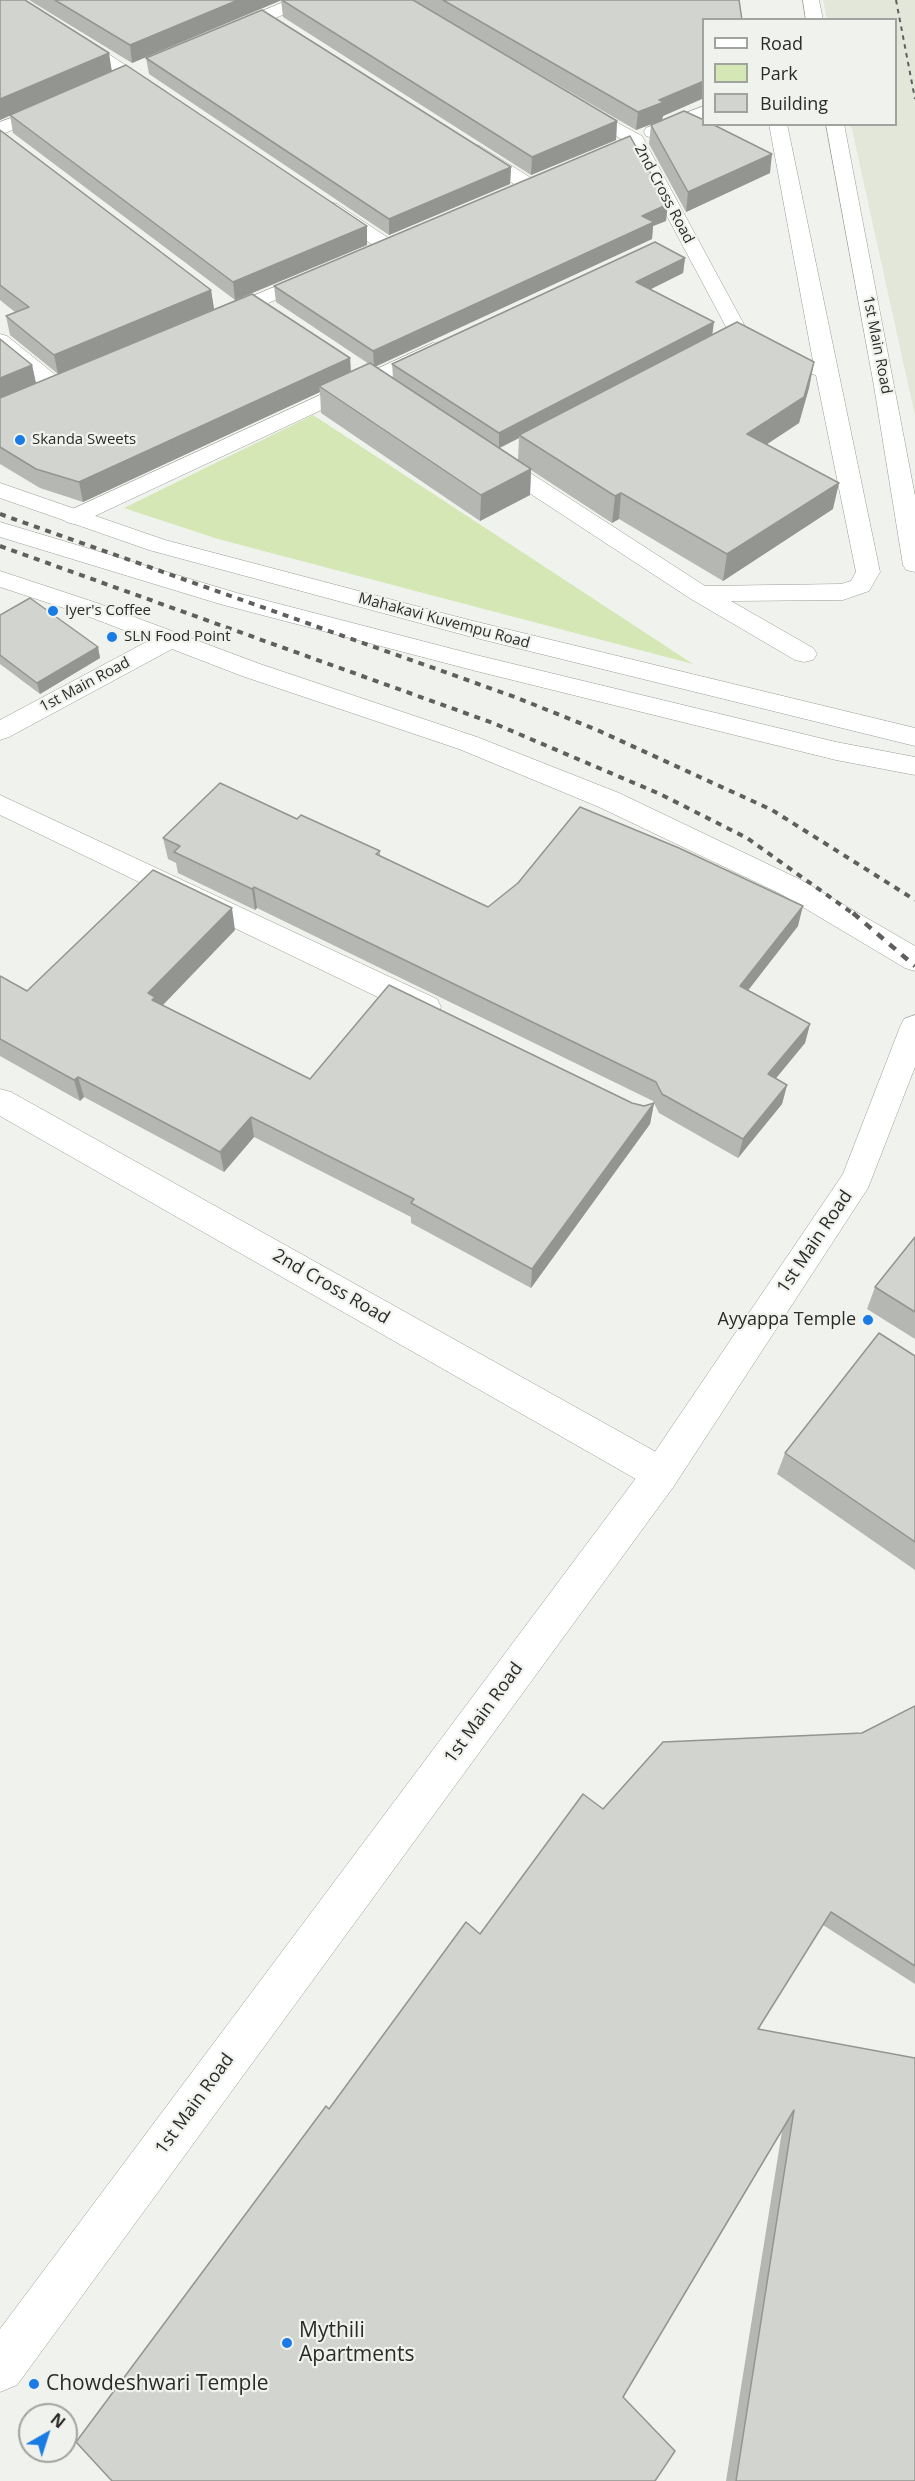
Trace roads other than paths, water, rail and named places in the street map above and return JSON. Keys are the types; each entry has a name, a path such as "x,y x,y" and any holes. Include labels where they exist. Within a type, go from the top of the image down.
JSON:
{"street":[{"path":"13,0 171,100"},
{"path":"214,39 302,0"},
{"path":"811,0 815,18"},
{"path":"265,16 284,29"},
{"path":"110,83 152,65"},
{"name":"2nd Cross Road","path":"565,99 635,140 739,334"},
{"path":"3,135 66,102"},
{"path":"614,149 702,112"},
{"path":"700,594 843,592 860,586 868,572 778,126"},
{"name":"1st Main Road","path":"836,126 885,386 915,565"},
{"path":"456,139 529,185"},
{"path":"507,194 550,176"},
{"path":"318,199 386,246"},
{"path":"663,243 685,233"},
{"path":"364,255 408,236"},
{"path":"202,324 331,269"},
{"path":"214,297 233,311"},
{"path":"255,301 274,314"},
{"path":"718,345 739,334 782,360 826,371"},
{"path":"0,340 46,390 76,378"},
{"path":"75,516 446,343"},
{"path":"351,365 390,391"},
{"path":"478,448 700,594 804,654"},
{"path":"497,461 518,450"},
{"name":"Mahakavi Kuvempu Road","path":"0,490 157,545 468,628 904,735"},
{"name":"Mahakavi Kuvempu Road","path":"0,529 252,604 476,663 836,751 915,766"},
{"path":"0,579 88,608 262,674 468,743 609,800 791,887 915,960"},
{"name":"1st Main Road","path":"0,731 170,640"},
{"path":"0,804 448,1018"},
{"name":"1st Main Road","path":"0,2367 662,1474 857,1179 915,1027"},
{"name":"2nd Cross Road","path":"0,1101 662,1474"}],"railway":[{"path":"896,0 915,99"},
{"path":"0,514 515,697 597,730 772,810 915,900"},
{"path":"0,546 493,723 660,794 747,838 855,915"},
{"path":"853,913 915,966"}],"place":[{"name":"Skanda Sweets","path":"20,440"},
{"name":"Iyer's Coffee","path":"53,611"},
{"name":"SLN Food Point","path":"112,637"},
{"name":"Ayyappa Temple","path":"868,1320"},
{"name":"Mythili Apartments","path":"287,2343"},
{"name":"Chowdeshwari Temple","path":"34,2384"}]}
